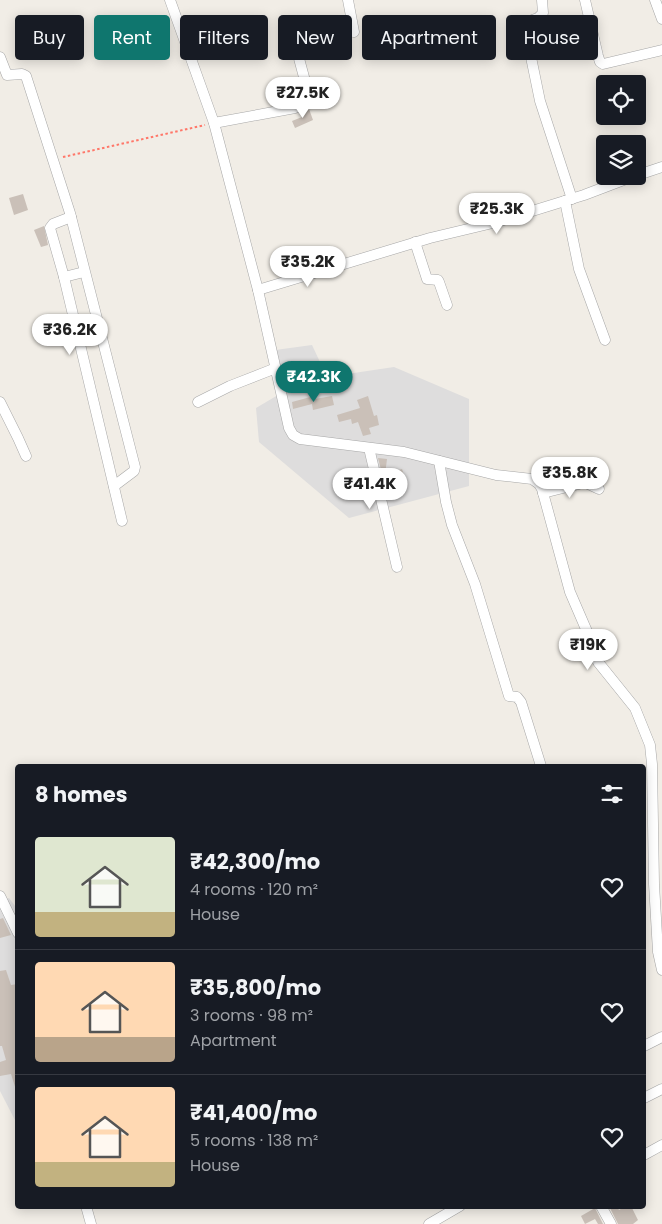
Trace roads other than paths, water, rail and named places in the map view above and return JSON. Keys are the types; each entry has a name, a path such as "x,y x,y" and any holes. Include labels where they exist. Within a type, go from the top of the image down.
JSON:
{"street":[{"path":"170,0 214,122 258,290 289,428 293,435 300,439 404,452 496,475 532,479 539,484 570,592 590,636 598,662 635,708 650,745 652,764 653,876 658,952 662,970"},
{"path":"348,0 354,32"},
{"path":"542,0 543,13 538,18 527,22 525,28 540,100 568,200 579,269 605,340"},
{"path":"585,0 598,56 603,64 662,50"},
{"path":"655,0 662,19"},
{"path":"0,57 7,75 22,74 26,76 71,218 135,467 134,471 114,486"},
{"path":"214,122 295,108 306,103 308,92 299,60"},
{"path":"646,172 662,166"},
{"path":"258,290 415,242 497,222 610,185"},
{"path":"71,218 53,224 50,228 64,277 122,521"},
{"path":"415,242 427,279 439,282 447,305"},
{"path":"64,277 84,272"},
{"path":"198,402 230,386 276,368"},
{"path":"0,402 26,456"},
{"path":"369,448 397,567"},
{"path":"439,461 448,510 475,584 509,696 517,697 521,702 540,764"},
{"path":"543,493 583,483 599,489"},
{"path":"0,896 15,928"},
{"path":"646,1045 662,1037"},
{"path":"646,1097 662,1089"},
{"path":"646,1154 662,1145"},
{"path":"87,1209 91,1224"},
{"path":"428,1224 455,1209"},
{"path":"603,1209 611,1224"}]}
